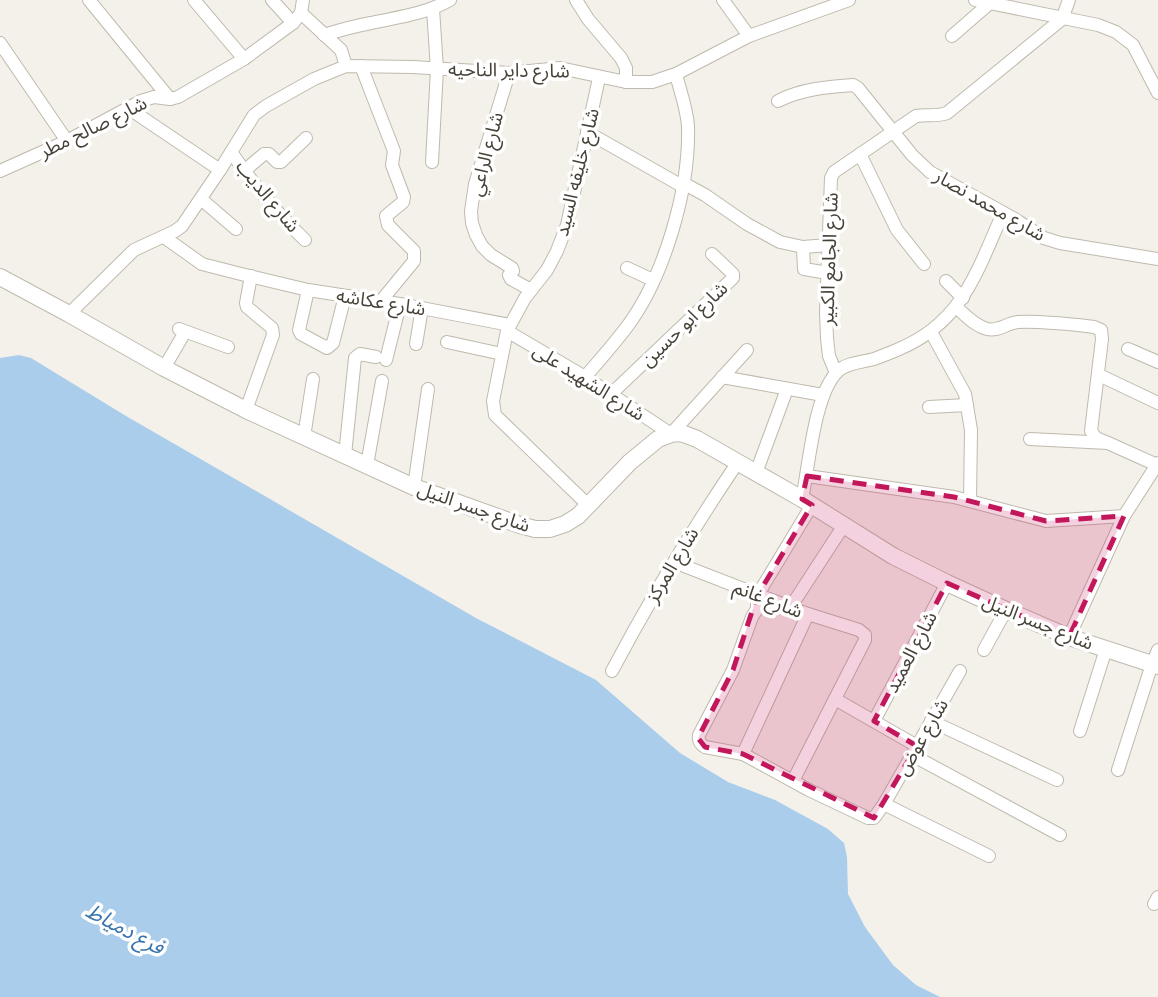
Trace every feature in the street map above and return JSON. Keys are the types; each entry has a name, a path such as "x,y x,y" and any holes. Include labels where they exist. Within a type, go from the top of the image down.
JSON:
{"street":[{"path":"89,0 170,99"},
{"path":"194,0 244,59"},
{"path":"272,0 299,12 341,50 346,66"},
{"path":"324,35 433,9 450,0"},
{"path":"576,0 588,19 621,58 626,68 626,82"},
{"path":"723,0 749,36"},
{"name":"شارع داير الناحيه","path":"69,314 134,250 182,226 254,115 314,79 346,66 509,73 554,68 626,82 652,82 676,74 749,36 849,0"},
{"path":"975,0 1098,25 1116,32 1133,45 1157,89"},
{"path":"1062,19 1069,0"},
{"path":"952,36 990,3"},
{"path":"432,162 437,69 433,9"},
{"name":"شارع صالح مطر","path":"0,171 67,141 148,99 170,99 183,95 244,59 299,12"},
{"name":"شارع الجامع الكبير","path":"836,373 827,346 832,175 838,168 916,116 940,116 947,113 1062,19"},
{"path":"0,43 67,141"},
{"path":"361,66 394,150 393,165 404,197 386,216 387,220 414,254 412,263 381,301"},
{"name":"شارع الراعي","path":"509,73 475,184 472,223 482,246 512,268 513,271 509,275 512,279 531,290"},
{"path":"585,377 627,327 645,298 672,231 687,158 688,124 676,74"},
{"name":"شارع خليفه السيد","path":"588,505 495,415 493,401 509,328 525,298 547,270 567,225 599,78"},
{"name":"شارع محمد نصار","path":"778,101 804,91 853,85 912,155 930,172 1044,238 1158,259"},
{"path":"128,108 220,170"},
{"path":"587,132 705,195 747,224 780,242 803,247 829,246"},
{"path":"244,171 264,153 281,162 306,138"},
{"name":"شارع الديب","path":"231,152 262,196 305,240"},
{"path":"860,154 897,230 925,264"},
{"path":"201,199 236,229"},
{"path":"989,856 884,804 876,816 867,818 743,754 705,747 698,738 733,670 757,609 757,596 807,502 807,476 823,395 842,368 874,359 931,332 959,303 1003,213"},
{"name":"شارع عكاشه","path":"164,237 202,264 251,276 285,279 308,290 422,308 509,328"},
{"path":"803,247 804,269 828,273"},
{"name":"شارع ابو حسين","path":"611,394 733,278 712,254"},
{"path":"626,268 653,280"},
{"path":"246,410 273,335 272,328 247,307 251,276"},
{"name":"شارع جسر النيل","path":"0,277 246,410 414,487 520,526 535,529 565,524 578,516 652,443 664,436 678,433 691,436 738,462 893,555 947,583 1069,637 1106,649 1156,660"},
{"path":"946,281 959,303 978,326 992,330 1010,323 1041,321 1098,328 1102,332 1102,339 1091,431 1096,438 1157,467 1124,516 1069,637"},
{"path":"308,290 299,330 301,334 327,348 333,343 345,296"},
{"path":"345,455 355,358 359,354 381,359 400,304"},
{"path":"416,344 422,308"},
{"name":"شارع الشهيد على","path":"509,328 671,434"},
{"path":"164,368 182,331 228,347"},
{"path":"931,332 965,394 971,430 970,501"},
{"path":"447,342 502,354"},
{"path":"1129,349 1158,362"},
{"path":"671,434 747,350"},
{"path":"1099,375 1158,403"},
{"path":"722,377 823,395"},
{"path":"304,436 313,379"},
{"path":"367,465 382,381"},
{"path":"414,487 428,389"},
{"path":"756,473 787,389"},
{"path":"929,407 967,405"},
{"path":"1030,439 1108,443"},
{"name":"شارع المركز","path":"612,671 671,564 738,462"},
{"path":"807,476 954,497 1046,521 1124,516"},
{"path":"790,608 844,524"},
{"name":"شارع غانم","path":"679,564 757,596 859,630 865,635 865,640 835,699"},
{"name":"شارع العميد","path":"874,722 947,583"},
{"path":"984,650 1006,610"},
{"path":"743,754 808,614"},
{"path":"1080,731 1106,649"},
{"path":"1118,770 1156,660"},
{"name":"شارع عوض","path":"884,804 960,671"},
{"path":"793,781 835,699 914,750 1060,835"},
{"path":"931,721 1057,780"}],"highlighted area":[{"path":"807,476 954,497 1046,521 1124,516 1069,637 947,583 874,721 917,746 874,818 743,754 705,747 698,738 733,670 757,596 812,505 802,499"}],"water":[{"name":"فرع دمياط","path":"19,355 31,358 126,416 476,618 596,680 680,753 728,782 775,800 828,829 844,843 848,894 865,927 893,965 916,985 940,997 0,997 0,358"}]}
